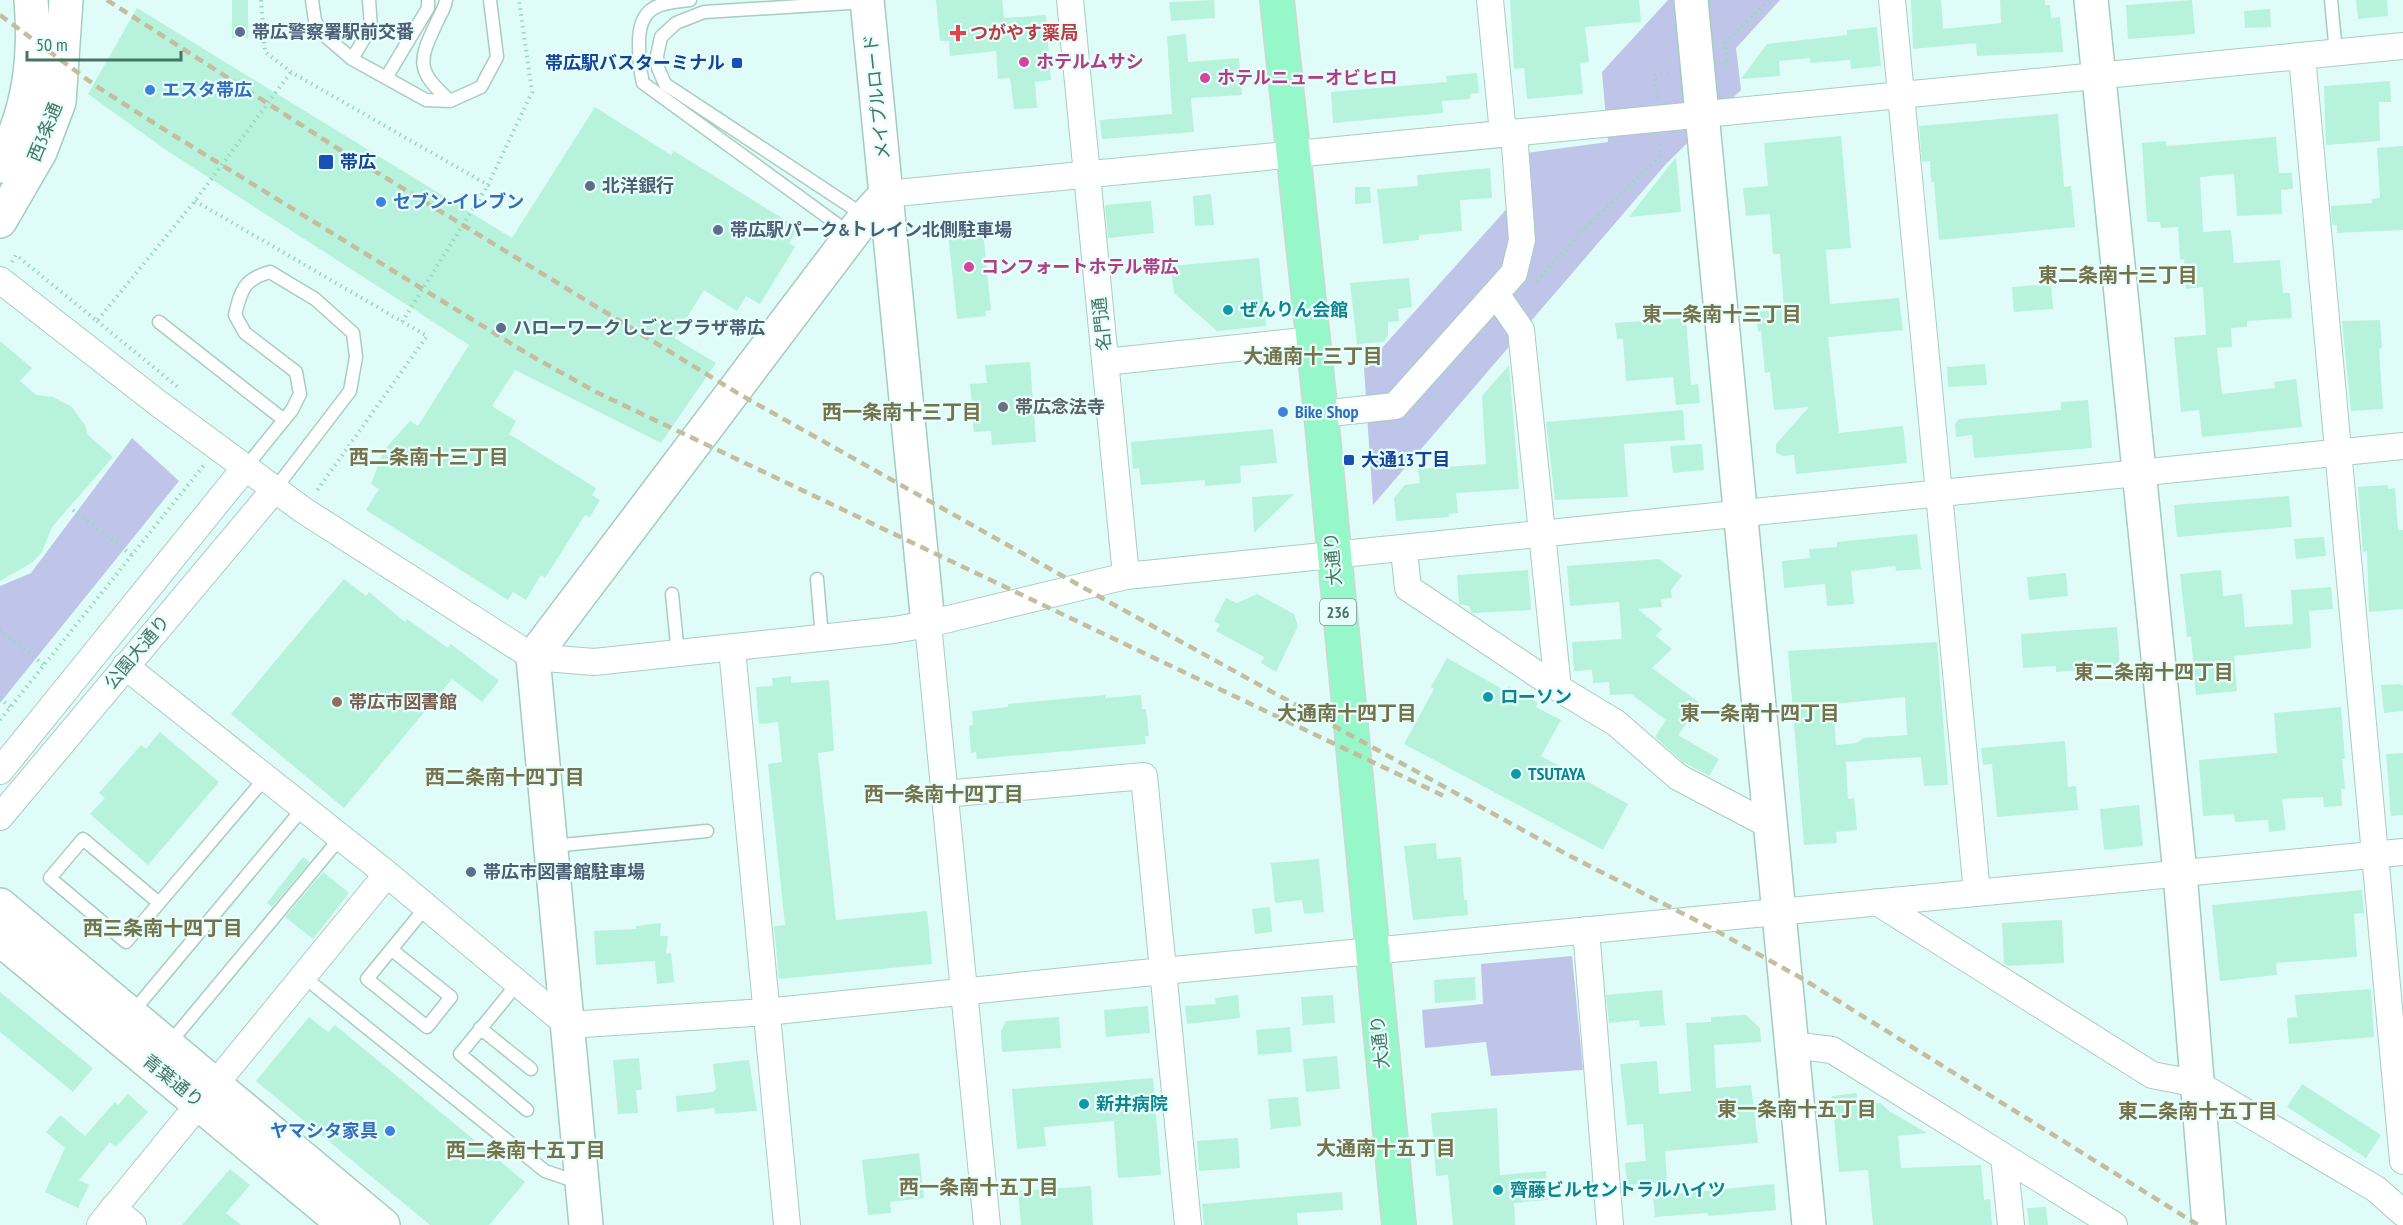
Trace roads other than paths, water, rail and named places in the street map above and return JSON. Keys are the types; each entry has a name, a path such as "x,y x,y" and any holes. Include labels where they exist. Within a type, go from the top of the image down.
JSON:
{"highway":[{"name":"大通り","path":"1277,0 1321,414 1332,557 1399,1225"}],"street":[{"name":"西3条通","path":"0,166 17,127 31,81 31,0"},
{"name":"西3条通","path":"0,221 40,152 59,102 66,0"},
{"name":"名門通","path":"1070,0 1126,576"},
{"path":"1321,414 1395,406 1514,273 1522,240 1490,0"},
{"path":"1691,0 1773,828 1809,1225"},
{"path":"1892,0 1941,493 1977,893"},
{"path":"2091,0 2180,873 2209,1225"},
{"name":"メイプルロード","path":"868,1 868,216 928,624"},
{"path":"586,1225 533,657 868,216 1087,175 1292,153 2403,46"},
{"path":"2302,56 2403,1161"},
{"path":"3,276 218,448 303,510 533,657 594,662 732,649 928,624 1126,576 1404,550 2403,446"},
{"path":"1496,294 1521,330 1558,688"},
{"path":"1106,362 1312,340"},
{"name":"公園大通り","path":"0,771 245,468"},
{"name":"公園大通り","path":"0,817 124,666 275,489"},
{"path":"1404,550 1408,588 1558,688 1616,723 1677,777 1773,828"},
{"path":"928,624 987,1225"},
{"path":"732,649 787,1225"},
{"path":"124,666 387,874 568,1025 766,1012 1163,971 1371,953 1780,911 2403,852"},
{"path":"944,794 1144,776 1188,1225"},
{"path":"134,1225 107,1217 387,874"},
{"path":"1877,902 2152,1075 2198,1083 2376,1189 2403,1213"},
{"path":"0,904 168,1046 207,1094 383,1225"},
{"path":"1586,930 1610,1225"},
{"name":"青葉通り","path":"0,939 207,1094 345,1225"},
{"path":"1792,1045 1832,1050 2114,1225"},
{"path":"2004,1157 2011,1225"}],"lane":[{"path":"312,0 315,21 322,34 352,59 426,100 450,101 481,87 497,57 490,0"},
{"path":"352,59 371,27 369,0"},
{"path":"386,78 428,8 428,0"},
{"path":"446,0 427,43 423,62 427,79 450,101"},
{"path":"690,0 673,2 647,11 638,24 639,69 643,83 868,216"},
{"path":"2331,0 2336,53"},
{"path":"868,1 704,12 676,23 661,37 657,56 658,68 665,84 868,216"},
{"path":"245,468 284,420 300,394 296,372 245,333 235,315 240,295 252,277 270,272 315,299 353,333 356,357 350,391 301,459 275,489"},
{"path":"159,322 284,420"},
{"path":"817,579 822,638"},
{"path":"672,594 678,654"},
{"path":"159,903 83,839 50,878 126,942 266,777"},
{"path":"130,1015 304,807"},
{"path":"551,846 707,831"},
{"path":"168,1046 341,837"},
{"path":"392,950 452,998 427,1027 367,979 426,907"},
{"path":"304,977 545,1171 582,1184"},
{"path":"518,983 460,1054 526,1110"},
{"path":"480,1028 531,1069"}],"railway":[{"path":"107,0 337,148 739,394 1109,602 1568,855 1713,929 1803,979 2198,1225"},
{"path":"0,15 96,86 157,125 528,354 596,392 1446,797"}],"place":[{"name":"帯広警察署駅前交番","path":"240,32"},
{"name":"つがやす薬局","path":"958,33"},
{"name":"ホテルムサシ","path":"1024,62"},
{"name":"帯広駅バスターミナル","path":"737,63"},
{"name":"ホテルニューオビヒロ","path":"1205,78"},
{"name":"エスタ帯広","path":"150,90"},
{"name":"帯広","path":"326,162"},
{"name":"北洋銀行","path":"590,186"},
{"name":"セブン-イレブン","path":"381,202"},
{"name":"帯広駅パーク&トレイン北側駐車場","path":"718,230"},
{"name":"コンフォートホテル帯広","path":"969,267"},
{"name":"ぜんりん会館","path":"1228,310"},
{"name":"ハローワークしごとプラザ帯広","path":"501,328"},
{"name":"帯広念法寺","path":"1003,407"},
{"name":"Bike Shop","path":"1283,412"},
{"name":"大通13丁目","path":"1349,460"},
{"name":"ローソン","path":"1488,697"},
{"name":"帯広市図書館","path":"337,702"},
{"name":"TSUTAYA","path":"1516,774"},
{"name":"帯広市図書館駐車場","path":"471,872"},
{"name":"新井病院","path":"1084,1104"},
{"name":"ヤマシタ家具","path":"390,1131"},
{"name":"齊藤ビルセントラルハイツ","path":"1498,1190"}],"district":[{"name":"東二条南十三丁目","path":"2118,275"},
{"name":"東一条南十三丁目","path":"1722,314"},
{"name":"大通南十三丁目","path":"1313,356"},
{"name":"西一条南十三丁目","path":"902,412"},
{"name":"西二条南十三丁目","path":"429,457"},
{"name":"東二条南十四丁目","path":"2154,672"},
{"name":"大通南十四丁目","path":"1347,713"},
{"name":"東一条南十四丁目","path":"1760,713"},
{"name":"西二条南十四丁目","path":"505,777"},
{"name":"西一条南十四丁目","path":"944,794"},
{"name":"西三条南十四丁目","path":"163,928"},
{"name":"東一条南十五丁目","path":"1797,1109"},
{"name":"東二条南十五丁目","path":"2198,1111"},
{"name":"大通南十五丁目","path":"1386,1148"},
{"name":"西二条南十五丁目","path":"526,1150"},
{"name":"西一条南十五丁目","path":"979,1187"}]}
